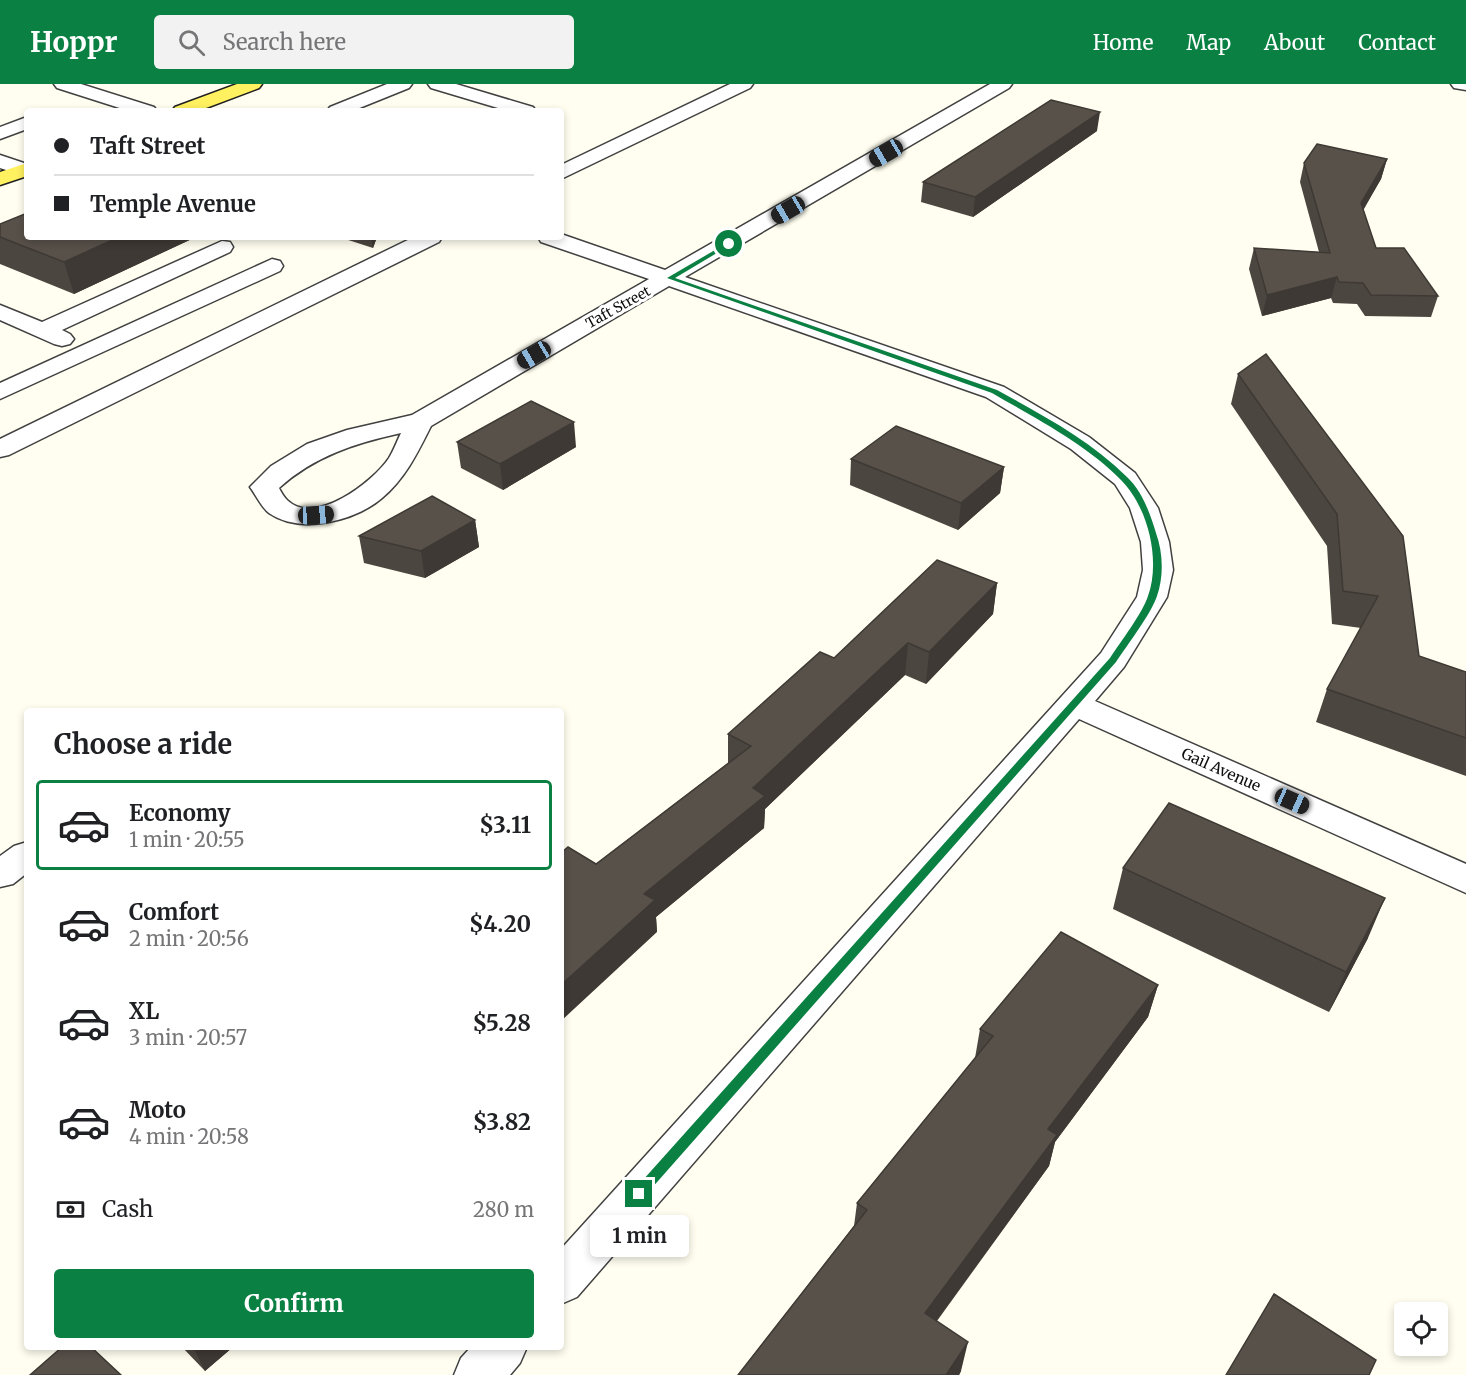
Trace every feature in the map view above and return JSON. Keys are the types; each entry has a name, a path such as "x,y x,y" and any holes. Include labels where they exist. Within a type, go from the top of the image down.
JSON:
{"main road":[{"path":"190,108 253,84"},
{"path":"0,179 24,171"}],"street":[{"path":"63,84 139,108"},
{"path":"343,108 403,84"},
{"path":"437,84 517,108"},
{"path":"564,172 744,84"},
{"name":"Taft Street","path":"420,421 400,462 372,493 332,514 301,516 285,510 278,507 264,487 278,472 306,453 358,435 420,421 1003,84"},
{"path":"1460,84 1466,85"},
{"path":"0,133 24,124"},
{"path":"0,161 24,169"},
{"path":"204,240 329,287"},
{"path":"0,449 425,240"},
{"path":"558,240 995,392 1080,443 1125,479 1144,508 1155,542 1158,570 1152,597 1113,660 564,1279"},
{"path":"43,330 222,247"},
{"path":"0,392 88,351 288,272"},
{"path":"0,312 88,351"},
{"path":"0,425 24,437"},
{"name":"Gail Avenue","path":"1074,704 1466,879"},
{"path":"0,874 24,857"},
{"path":"478,1375 500,1350"}],"building":[{"path":"1051,100 1100,112 975,197 923,182"},
{"path":"1317,144 1387,159 1361,203 1376,248 1404,248 1438,296 1371,295 1363,283 1339,282 1337,277 1267,295 1254,248 1330,253 1304,163"},
{"path":"24,214 24,240 112,240 64,262 0,237 0,224"},
{"path":"1266,354 1403,536 1419,656 1466,672 1466,738 1327,689 1378,596 1343,591 1337,514 1238,374"},
{"path":"531,401 574,422 500,464 457,442"},
{"path":"896,426 1004,467 961,503 851,459"},
{"path":"432,496 475,520 421,551 359,536"},
{"path":"937,560 997,583 929,652 908,643 753,788 765,796 644,894 655,900 564,982 564,850 568,847 596,864 751,746 728,734 820,652 834,658"},
{"path":"1169,803 1385,898 1346,972 1123,868"},
{"path":"1061,932 1158,985 1048,1129 1057,1135 925,1313 968,1342 946,1375 738,1375 867,1210 857,1203 993,1036 980,1029"},
{"path":"1274,1294 1376,1360 1369,1375 1226,1375"},
{"path":"59,1350 94,1350 121,1375 30,1375"}],"route":[{"path":"639,1194 1113,660 1152,597 1158,570 1155,542 1144,508 1125,479 1080,443 1041,418 995,392 670,278 729,244"}]}
